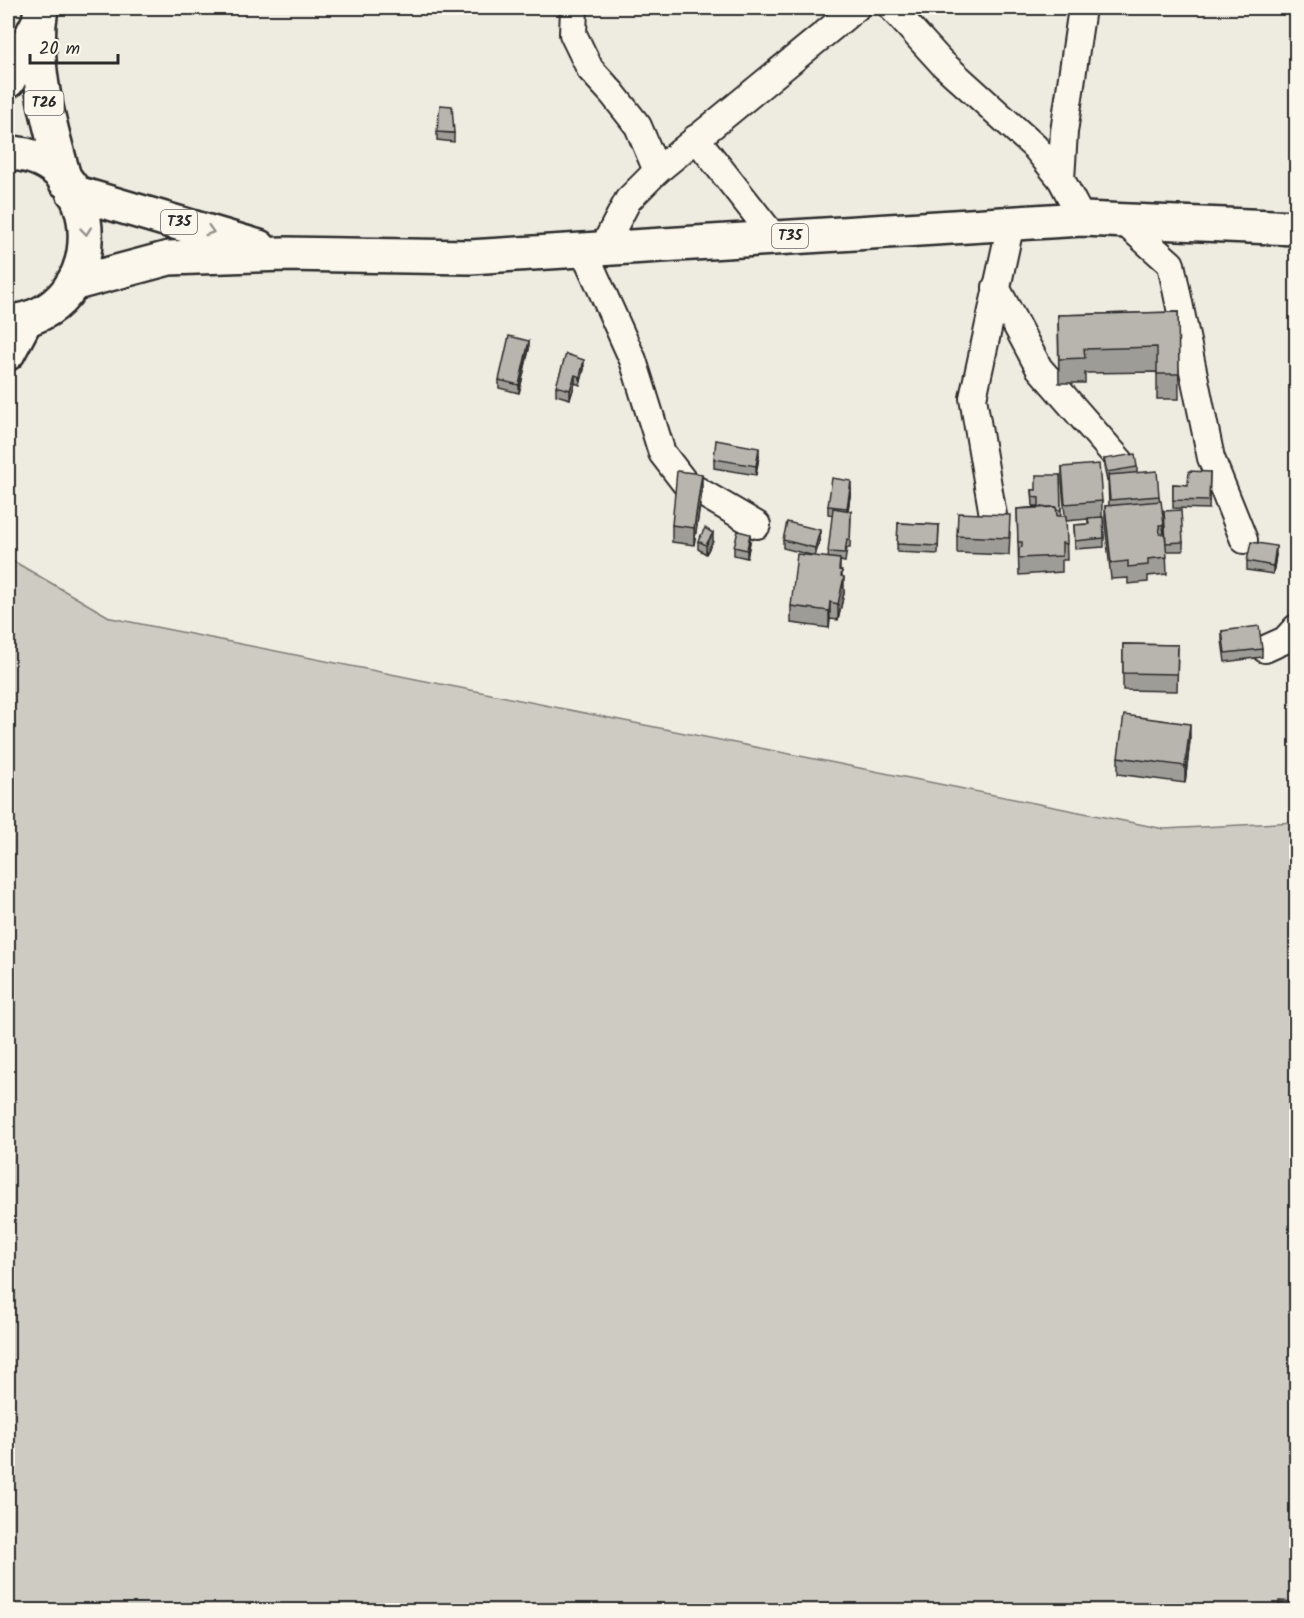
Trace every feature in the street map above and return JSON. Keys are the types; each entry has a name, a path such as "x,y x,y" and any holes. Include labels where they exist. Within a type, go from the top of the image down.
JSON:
{"main road":[{"name":"T26","path":"8,81 39,15"},
{"name":"T26","path":"39,15 45,108 69,187"},
{"path":"8,153 19,154 46,164 69,187 82,208 88,236 81,273 58,303 16,321 8,353"},
{"name":"T35","path":"69,187 284,254"},
{"name":"T35","path":"72,284 169,258 284,254 470,257 1082,219 1296,228"}],"street":[{"path":"574,8 573,34 590,69 638,126 657,171"},
{"path":"757,525 685,483 662,453 633,360 593,248 628,200 657,171 856,8"},
{"path":"892,8 942,63 1035,147 1061,179 1082,219"},
{"path":"1061,179 1064,132 1082,8"},
{"path":"696,138 774,237"},
{"path":"1123,221 1171,264 1211,458 1244,540"},
{"path":"994,521 973,398 1011,223"},
{"path":"996,287 1039,368 1121,462"},
{"path":"1264,649 1285,640 1296,628"}],"shaded area":[{"path":"8,558 111,618 1164,829 1296,822 1296,1610 8,1610"}],"building":[{"path":"440,105 452,106 454,133 437,132"},
{"path":"1178,312 1179,374 1157,374 1157,347 1084,349 1085,358 1059,359 1058,315"},
{"path":"509,336 529,341 519,385 499,380"},
{"path":"566,354 584,360 580,377 575,375 570,390 556,386"},
{"path":"716,440 759,448 756,466 714,459"},
{"path":"1135,454 1137,467 1107,472 1104,459"},
{"path":"1099,464 1102,501 1065,504 1062,467"},
{"path":"677,471 702,474 694,528 672,525"},
{"path":"1157,471 1159,496 1110,500 1108,475"},
{"path":"1189,471 1210,472 1209,501 1173,500 1173,484 1188,485"},
{"path":"1036,475 1060,475 1061,510 1056,510 1056,507 1039,507 1039,498 1033,497 1032,490 1036,490"},
{"path":"832,478 851,481 847,508 828,506"},
{"path":"1296,496 1296,521 1290,520"},
{"path":"1161,501 1164,525 1159,525 1160,534 1165,534 1167,557 1148,559 1148,565 1128,567 1128,561 1111,563 1105,506"},
{"path":"1056,507 1057,516 1066,516 1067,544 1062,543 1062,556 1019,558 1019,548 1022,547 1022,542 1018,542 1017,509"},
{"path":"833,508 851,511 850,540 847,539 845,553 828,552"},
{"path":"1181,510 1183,542 1166,543 1164,511"},
{"path":"958,513 1010,515 1009,538 957,536"},
{"path":"1103,517 1104,538 1075,541 1074,525 1089,524 1088,518"},
{"path":"787,522 820,530 815,548 783,540"},
{"path":"898,523 939,525 938,546 897,544"},
{"path":"705,528 713,533 706,545 698,541"},
{"path":"738,531 750,534 747,550 734,547"},
{"path":"1251,542 1276,546 1273,566 1247,561"},
{"path":"797,554 840,559 839,570 842,571 841,576 844,577 838,604 830,602 829,611 791,606"},
{"path":"1259,626 1262,649 1225,653 1222,631"},
{"path":"1123,644 1178,645 1177,674 1123,673"},
{"path":"1124,715 1190,724 1185,766 1118,757"},
{"path":"1279,1601 1296,1602 1296,1611 1279,1611"}]}
